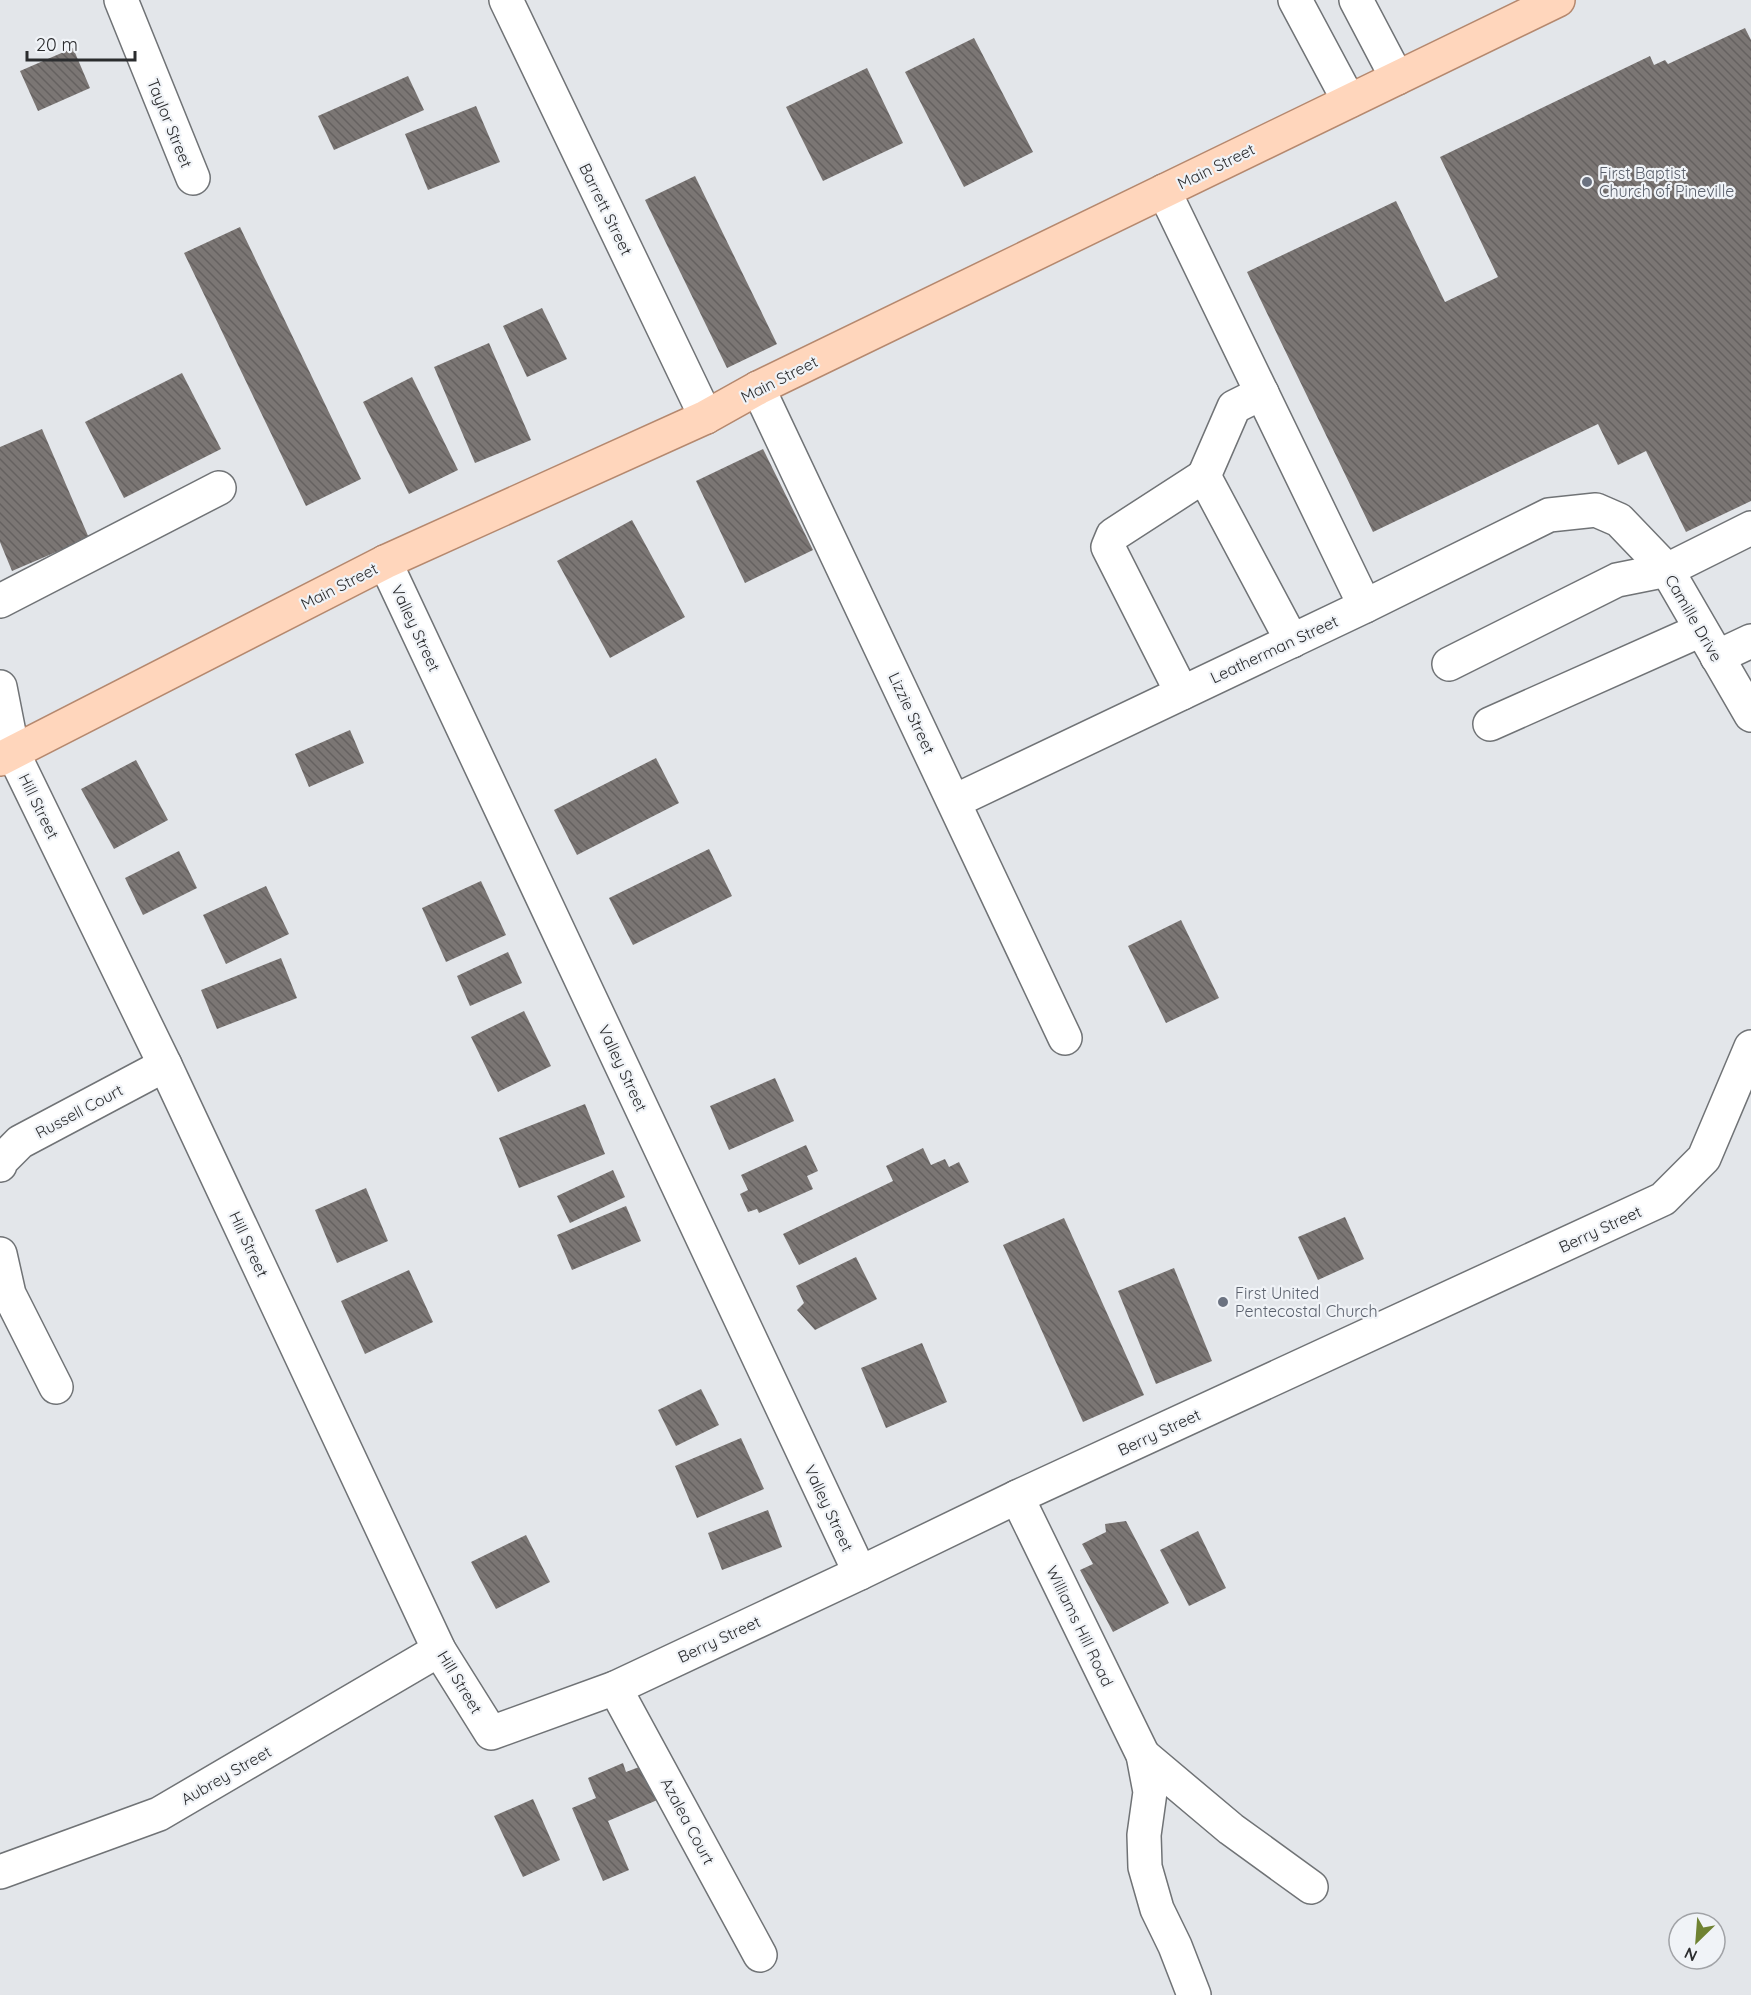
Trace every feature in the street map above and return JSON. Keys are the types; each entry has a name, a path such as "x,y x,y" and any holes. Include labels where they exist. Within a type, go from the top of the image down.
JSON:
{"main road":[{"name":"Main Street","path":"6,756 385,562 706,417 758,388 1556,0"}],"street":[{"name":"Taylor Street","path":"121,0 193,178"},
{"name":"Barrett Street","path":"506,0 706,417"},
{"path":"1295,0 1349,101"},
{"path":"1356,0 1397,78"},
{"path":"1164,191 1365,606"},
{"name":"Lizzie Street","path":"758,388 1065,1038"},
{"path":"1182,693 1108,548 1113,535 1204,476 1234,407 1262,393"},
{"path":"1204,476 1292,641"},
{"path":"0,601 219,488"},
{"name":"Leatherman Street","path":"955,801 1365,606 1549,515 1596,510"},
{"name":"Camille Drive","path":"1596,510 1619,520 1667,570 1751,715"},
{"path":"1449,664 1617,580 1667,570 1751,528"},
{"name":"Valley Street","path":"385,562 860,1573"},
{"path":"1490,724 1709,644 1751,641"},
{"name":"Hill Street","path":"0,687 6,756 165,1065 439,1650 491,1733"},
{"name":"Berry Street","path":"491,1733 615,1688 1017,1497 1663,1199 1704,1158 1751,1047"},
{"name":"Russell Court","path":"0,1165 1,1161 20,1142 165,1065"},
{"path":"0,1254 9,1294 56,1387"},
{"name":"Williams Hill Road","path":"1017,1497 1143,1755 1150,1792 1144,1835 1145,1867 1157,1909 1175,1946 1194,1995"},
{"name":"Aubrey Street","path":"0,1872 159,1814 439,1650"},
{"name":"Azalea Court","path":"615,1688 760,1955"},
{"name":"Williams Hill Road","path":"1143,1755 1231,1829 1311,1887"}],"building":[{"path":"1745,28 1751,40 1751,501 1686,532 1646,451 1618,465 1598,424 1373,532 1247,272 1396,201 1445,302 1498,277 1440,157 1650,56 1654,65 1665,60 1668,64"},
{"path":"974,38 1033,152 964,187 905,72"},
{"path":"73,48 90,88 38,111 20,71"},
{"path":"867,68 903,143 823,181 786,107"},
{"path":"408,76 424,110 334,150 318,116"},
{"path":"476,106 500,162 428,190 405,134"},
{"path":"695,176 777,344 727,368 645,200"},
{"path":"240,227 361,479 306,506 184,253"},
{"path":"542,308 567,359 527,377 503,326"},
{"path":"489,343 531,440 475,463 434,367"},
{"path":"182,373 221,449 124,498 85,422"},
{"path":"412,377 458,470 409,494 363,402"},
{"path":"42,429 89,538 12,571 0,542 0,447"},
{"path":"763,449 813,550 745,583 696,481"},
{"path":"632,520 685,617 610,658 557,561"},
{"path":"350,730 364,763 309,787 295,754"},
{"path":"656,758 679,803 577,855 554,810"},
{"path":"136,760 168,820 114,849 81,789"},
{"path":"709,849 732,896 633,945 609,898"},
{"path":"179,851 197,888 143,915 125,878"},
{"path":"481,881 506,935 446,962 422,908"},
{"path":"266,886 289,934 226,964 203,915"},
{"path":"1181,920 1219,998 1166,1023 1128,946"},
{"path":"508,952 522,983 470,1006 457,976"},
{"path":"281,958 297,998 217,1029 201,990"},
{"path":"524,1011 551,1066 498,1092 471,1037"},
{"path":"775,1078 794,1121 729,1150 710,1106"},
{"path":"585,1104 605,1154 519,1188 499,1138"},
{"path":"806,1145 818,1171 807,1176 813,1189 759,1213 757,1209 748,1212 740,1194 748,1190 741,1175"},
{"path":"923,1148 931,1165 945,1159 949,1167 959,1162 969,1182 799,1265 783,1234 893,1181 886,1166"},
{"path":"613,1170 625,1197 570,1223 557,1196"},
{"path":"366,1188 388,1241 337,1263 315,1210"},
{"path":"626,1206 641,1241 572,1270 557,1235"},
{"path":"1345,1217 1364,1259 1318,1280 1298,1237"},
{"path":"1064,1218 1144,1395 1083,1422 1003,1245"},
{"path":"856,1257 877,1299 815,1330 797,1310 804,1303 796,1286"},
{"path":"1174,1268 1212,1361 1156,1384 1118,1291"},
{"path":"409,1270 433,1322 365,1354 341,1301"},
{"path":"922,1343 947,1402 886,1428 861,1368"},
{"path":"701,1389 719,1425 676,1446 658,1410"},
{"path":"741,1438 764,1489 697,1518 675,1466"},
{"path":"768,1510 782,1547 722,1570 708,1533"},
{"path":"1126,1521 1169,1603 1113,1632 1080,1570 1093,1564 1082,1544 1106,1532 1105,1524"},
{"path":"1198,1531 1226,1588 1189,1606 1160,1550"},
{"path":"526,1535 550,1582 496,1609 471,1562"},
{"path":"623,1763 626,1772 647,1764 662,1798 608,1821 629,1870 603,1881 572,1808 596,1798 588,1778"},
{"path":"533,1799 560,1860 523,1877 494,1816"}],"place":[{"name":"First Baptist Church of Pineville","path":"1587,182"},
{"name":"First United Pentecostal Church","path":"1223,1302"}]}
